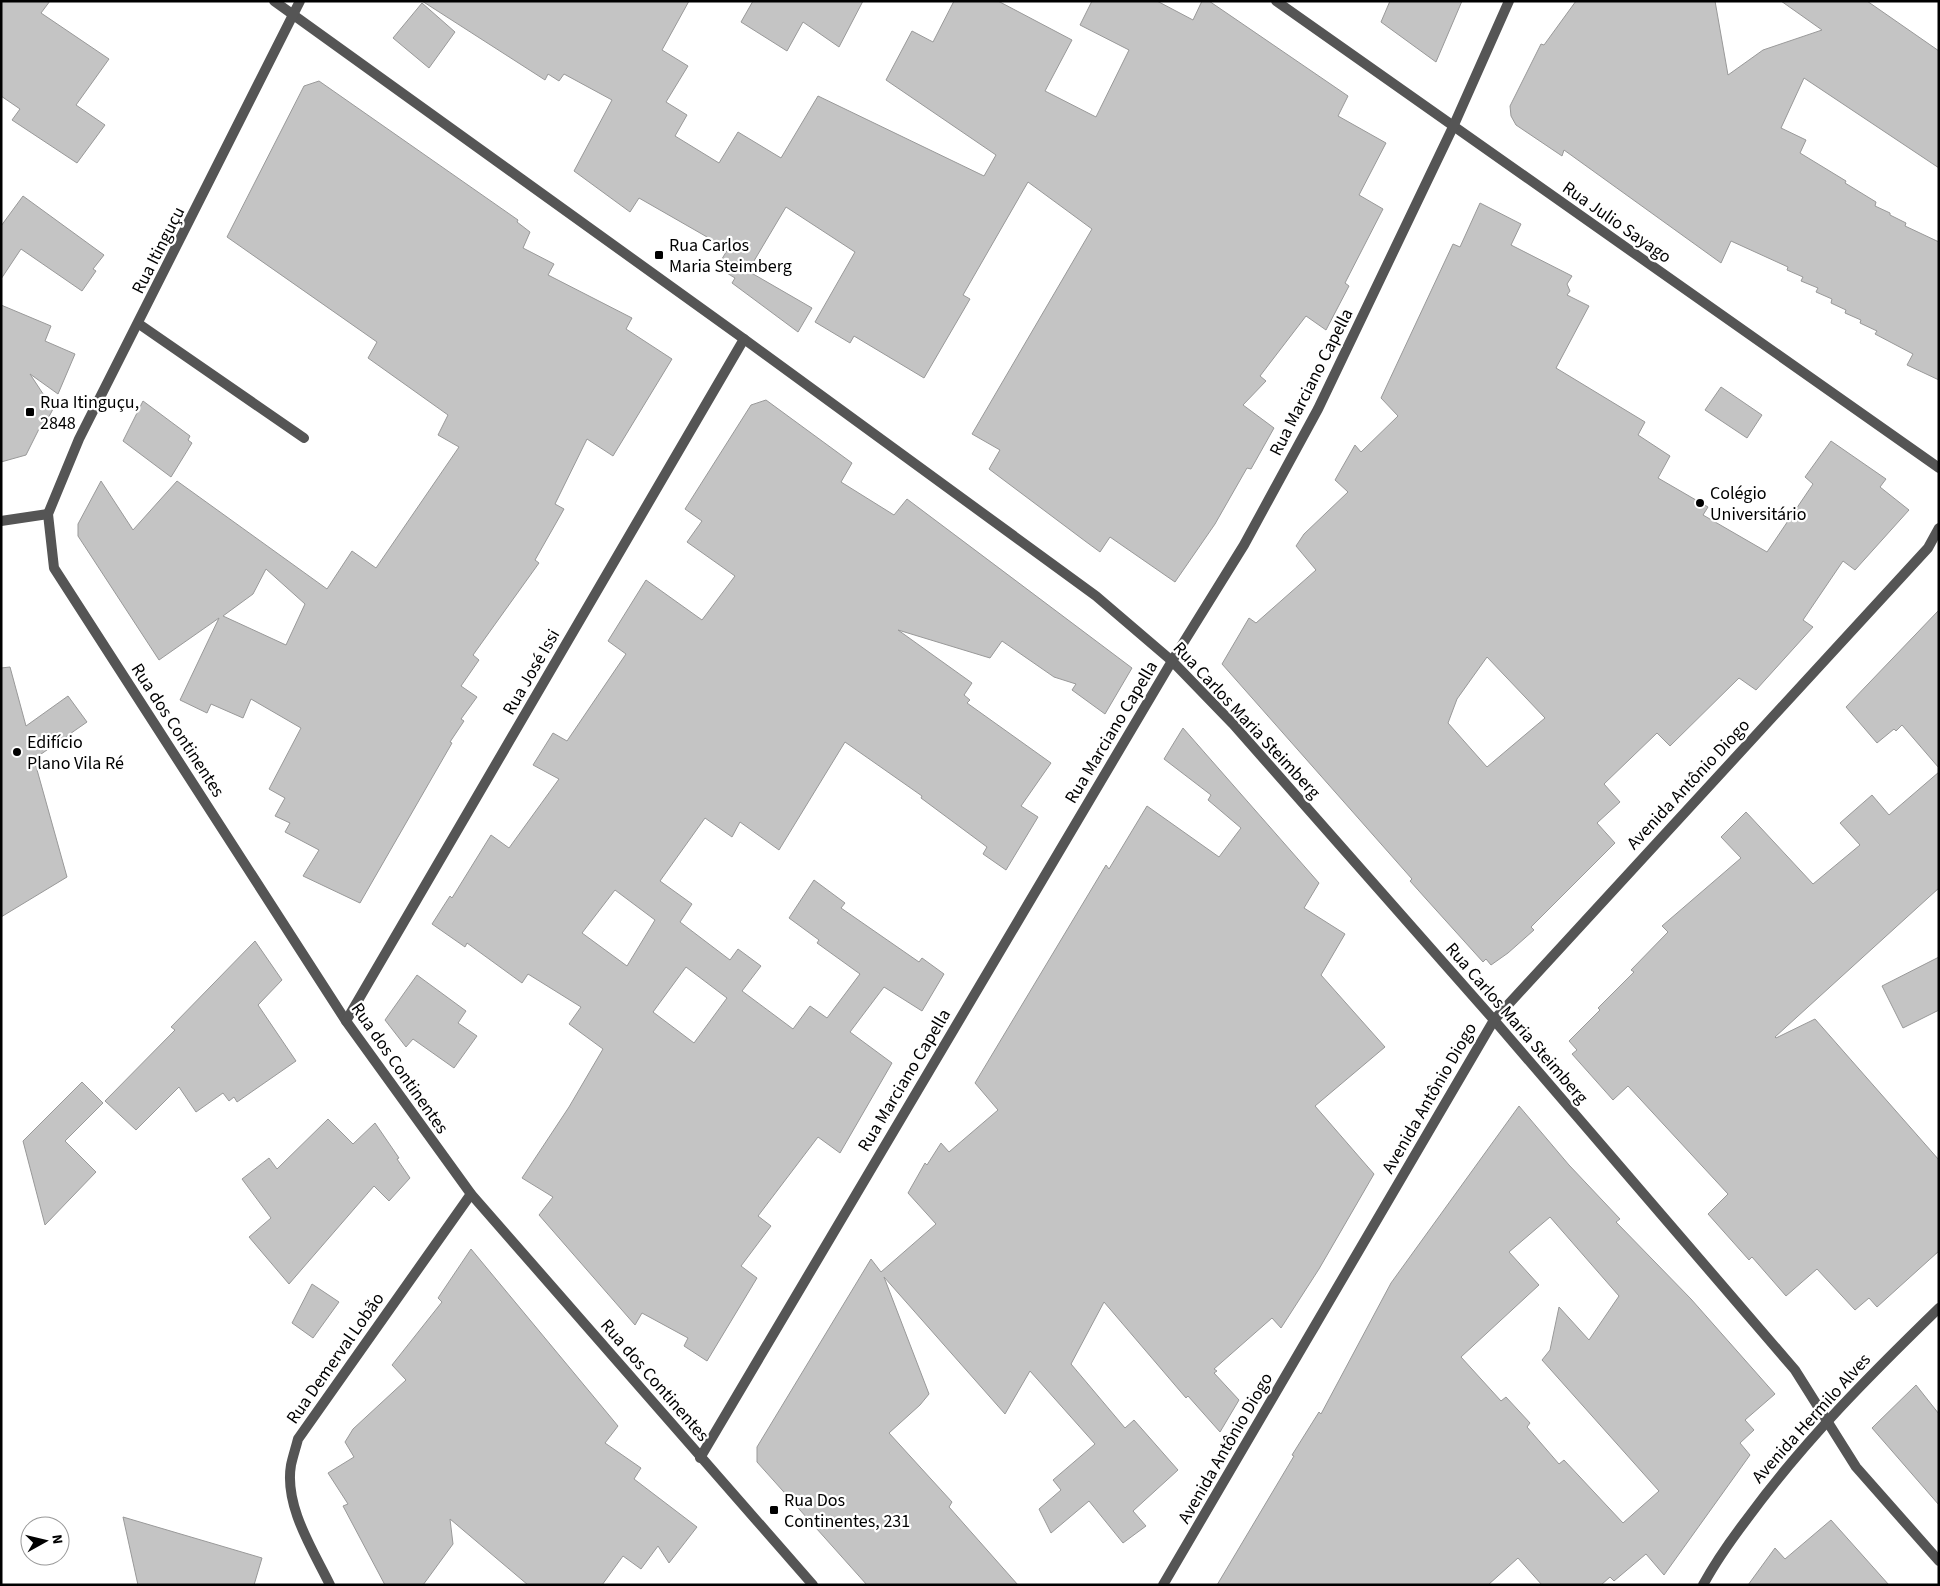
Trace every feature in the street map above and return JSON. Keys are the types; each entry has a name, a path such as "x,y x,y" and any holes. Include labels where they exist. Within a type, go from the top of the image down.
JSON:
{"street":[{"name":"Rua Carlos Maria Steimberg","path":"274,1 744,339 1096,596 1172,661 1233,724 1494,1020 1795,1370 1856,1468 1939,1561"},
{"name":"Rua Itinguçu","path":"48,514 79,439 139,324 300,1"},
{"name":"Rua Julio Sayago","path":"1276,1 1939,468"},
{"name":"Rua Marciano Capella","path":"700,1458 1172,661 1244,545 1318,409 1453,127 1510,1"},
{"path":"139,324 304,438"},
{"name":"Rua José Issi","path":"346,1020 744,339"},
{"path":"1,522 48,514"},
{"name":"Rua dos Continentes","path":"48,514 54,568 346,1020 471,1194 813,1585"},
{"name":"Avenida Antônio Diogo","path":"1163,1585 1494,1020 1928,548 1939,528"},
{"name":"Rua Demerval Lobão","path":"330,1585 300,1521 292,1492 291,1466 298,1438 471,1194"},
{"name":"Avenida Hermilo Alves","path":"1702,1585 1714,1564 1772,1484 1827,1420 1939,1308"}],"building":[{"path":"1,1 50,1 41,13 109,59 76,105 105,125 77,163 12,120 20,109 1,96"},
{"path":"422,1 689,1 662,50 688,66 666,102 687,115 675,136 719,163 738,132 781,158 818,96 984,176 996,155 886,80 912,31 933,42 954,1 998,1 1072,40 1045,91 1096,117 1129,50 1080,25 1092,1 1157,1 1193,20 1202,1 1209,1 1348,96 1338,116 1386,143 1359,195 1383,209 1345,283 1349,286 1326,330 1306,316 1260,376 1266,381 1243,405 1274,428 1251,469 1247,468 1215,524 1175,582 1110,537 1100,552 989,469 1000,450 972,434 1092,229 1028,182 963,295 970,299 924,378 854,336 850,343 815,322 855,252 786,207 748,271 812,308 798,332 732,283 735,278 717,267 728,249 639,198 630,212 574,171 612,100 564,74 559,81 548,74 545,80"},
{"path":"753,1 863,1 839,47 803,22 787,51 741,22"},
{"path":"1390,1 1462,1 1436,62 1381,22"},
{"path":"1576,1 1715,1 1728,75 1763,50 1822,30 1781,1 1867,1 1939,51 1939,168 1804,78 1781,128 1806,140 1800,153 1846,181 1845,183 1876,202 1875,206 1906,223 1905,226 1939,242 1939,380 1907,365 1913,354 1875,334 1877,331 1860,323 1861,320 1845,313 1846,310 1831,303 1832,299 1816,292 1818,288 1801,281 1803,277 1787,270 1788,267 1731,241 1721,263 1564,150 1562,156 1516,125 1511,116 1510,106 1541,44 1544,45"},
{"path":"422,3 455,32 429,68 393,38"},
{"path":"319,81 518,220 517,222 530,232 523,248 554,264 548,275 632,318 626,329 672,359 613,456 587,439 555,504 564,509 535,560 539,563 473,655 479,660 461,686 477,697 461,719 464,721 450,742 452,743 360,903 303,876 319,850 285,832 290,823 275,816 285,798 269,789 301,728 251,699 243,718 211,704 207,713 180,700 219,618 159,660 78,536 78,524 101,481 133,530 177,481 327,589 352,551 376,568 459,447 438,435 448,415 368,358 377,342 227,237 304,86","holes":["266,569 305,604 286,645 223,616 253,594"]},
{"path":"23,196 104,255 93,269 96,271 82,291 21,249 1,279 1,226"},
{"path":"1480,203 1521,224 1511,245 1572,276 1567,284 1570,291 1567,295 1589,306 1556,368 1645,422 1638,435 1670,456 1658,478 1708,507 1703,515 1767,552 1813,484 1805,477 1831,441 1886,479 1880,487 1909,510 1855,570 1843,561 1803,620 1813,627 1756,690 1739,678 1670,746 1657,733 1604,784 1620,802 1597,823 1615,843 1531,927 1534,930 1491,965 1486,959 1483,962 1410,881 1412,879 1222,664 1249,618 1256,623 1316,570 1296,546 1304,534 1348,492 1335,480 1355,445 1361,452 1398,416 1381,398 1453,244 1460,247","holes":["1487,657 1545,718 1487,767 1448,723 1457,699"]},
{"path":"1,305 51,326 45,341 75,354 58,394 30,374 53,409 42,430 39,429 26,455 1,462"},
{"path":"1721,387 1762,415 1747,438 1705,410"},
{"path":"766,400 852,463 841,482 894,515 907,499 1132,668 1105,714 1072,690 1076,684 1054,677 1002,641 990,658 898,630 972,683 964,695 970,700 967,703 1051,763 1021,806 1038,817 1006,870 983,854 987,847 921,798 922,796 845,742 779,850 740,822 732,837 705,818 660,881 692,904 680,922 730,960 738,949 761,966 742,991 793,1029 810,1006 827,1018 860,974 817,943 819,940 789,918 814,880 845,903 841,908 919,962 922,958 944,974 922,1011 884,987 850,1032 892,1063 840,1153 818,1137 758,1216 771,1226 741,1266 757,1278 707,1361 684,1346 688,1338 642,1313 635,1325 539,1215 553,1197 522,1178 569,1107 603,1049 569,1024 581,1007 528,974 522,983 467,943 465,947 432,924 450,896 452,898 491,835 509,848 559,779 533,765 553,733 567,741 626,654 608,641 646,580 702,620 735,576 687,542 702,521 685,509 751,405","holes":["615,890 655,920 627,966 582,933","686,967 727,998 694,1043 653,1012"]},
{"path":"143,401 190,436 188,440 192,443 171,477 123,441"},
{"path":"1939,610 1939,768 1902,725 1877,743 1846,707"},
{"path":"10,667 26,726 68,696 87,722 34,759 67,877 1,917 1,668"},
{"path":"1183,728 1319,883 1304,908 1345,934 1321,975 1385,1047 1315,1106 1374,1174 1319,1269 1281,1328 1272,1318 1214,1369 1217,1371 1214,1373 1239,1400 1220,1432 1188,1396 1186,1398 1104,1302 1071,1364 1125,1428 1134,1420 1178,1470 1133,1511 1146,1526 1123,1543 1089,1501 1051,1533 1039,1509 1061,1490 1053,1480 1095,1444 1030,1371 1005,1414 884,1277 929,1394 920,1405 889,1433 952,1502 949,1507 1018,1585 867,1585 757,1462 757,1447 871,1259 881,1272 936,1224 908,1193 925,1163 927,1165 941,1143 949,1152 998,1110 975,1083 1106,865 1109,869 1147,806 1219,857 1241,828 1208,800 1211,795 1164,759"},
{"path":"1939,772 1939,888 1775,1037 1815,1019 1939,1160 1939,1251 1877,1307 1869,1298 1855,1310 1817,1269 1786,1296 1752,1257 1749,1260 1708,1214 1728,1194 1628,1086 1613,1100 1572,1054 1577,1050 1569,1041 1600,1010 1598,1008 1634,972 1631,970 1668,932 1662,926 1741,858 1721,837 1746,812 1813,884 1860,845 1840,823 1872,795 1889,815"},
{"path":"255,941 282,980 258,1005 296,1061 237,1102 234,1097 229,1101 223,1093 196,1112 179,1087 136,1130 105,1101 175,1030 171,1027"},
{"path":"1939,957 1939,1010 1903,1028 1882,986"},
{"path":"417,975 466,1011 458,1023 477,1036 454,1068 413,1039 406,1047 385,1020"},
{"path":"82,1082 103,1103 65,1141 96,1172 45,1225 23,1141"},
{"path":"1519,1106 1569,1165 1620,1219 1616,1222 1691,1299 1775,1394 1745,1420 1754,1430 1740,1443 1750,1455 1664,1575 1646,1554 1614,1581 1610,1577 1601,1585 1542,1585 1518,1558 1488,1585 1217,1585 1294,1456 1292,1455 1319,1412 1321,1414 1391,1283","holes":["1550,1217 1619,1296 1589,1340 1559,1307 1550,1350 1542,1360 1659,1491 1623,1523 1564,1460 1559,1464 1527,1427 1530,1423 1506,1397 1501,1401 1461,1357 1539,1285 1509,1252"]},
{"path":"328,1119 353,1144 375,1123 410,1178 389,1201 374,1186 289,1284 249,1237 271,1218 242,1179 269,1158 277,1169"},
{"path":"471,1249 618,1426 605,1443 641,1468 634,1479 697,1527 669,1563 658,1546 641,1569 623,1556 602,1585 528,1585 450,1519 453,1544 423,1585 385,1585 343,1506 348,1504 328,1473 354,1457 345,1442 353,1429 406,1380 392,1365 442,1302 438,1298"},
{"path":"312,1284 339,1302 313,1338 292,1323"},
{"path":"1916,1385 1939,1414 1939,1505 1872,1428"},
{"path":"123,1517 262,1558 254,1585 138,1585"},
{"path":"1831,1520 1889,1585 1748,1585 1775,1548 1785,1559"}],"place":[{"name":"Rua Carlos Maria Steimberg","path":"659,255"},
{"name":"Rua Itinguçu, 2848","path":"30,412"},
{"name":"Colégio Universitário","path":"1700,503"},
{"name":"Edifício Plano Vila Ré","path":"17,752"},
{"name":"Rua Dos Continentes, 231","path":"774,1510"}]}
